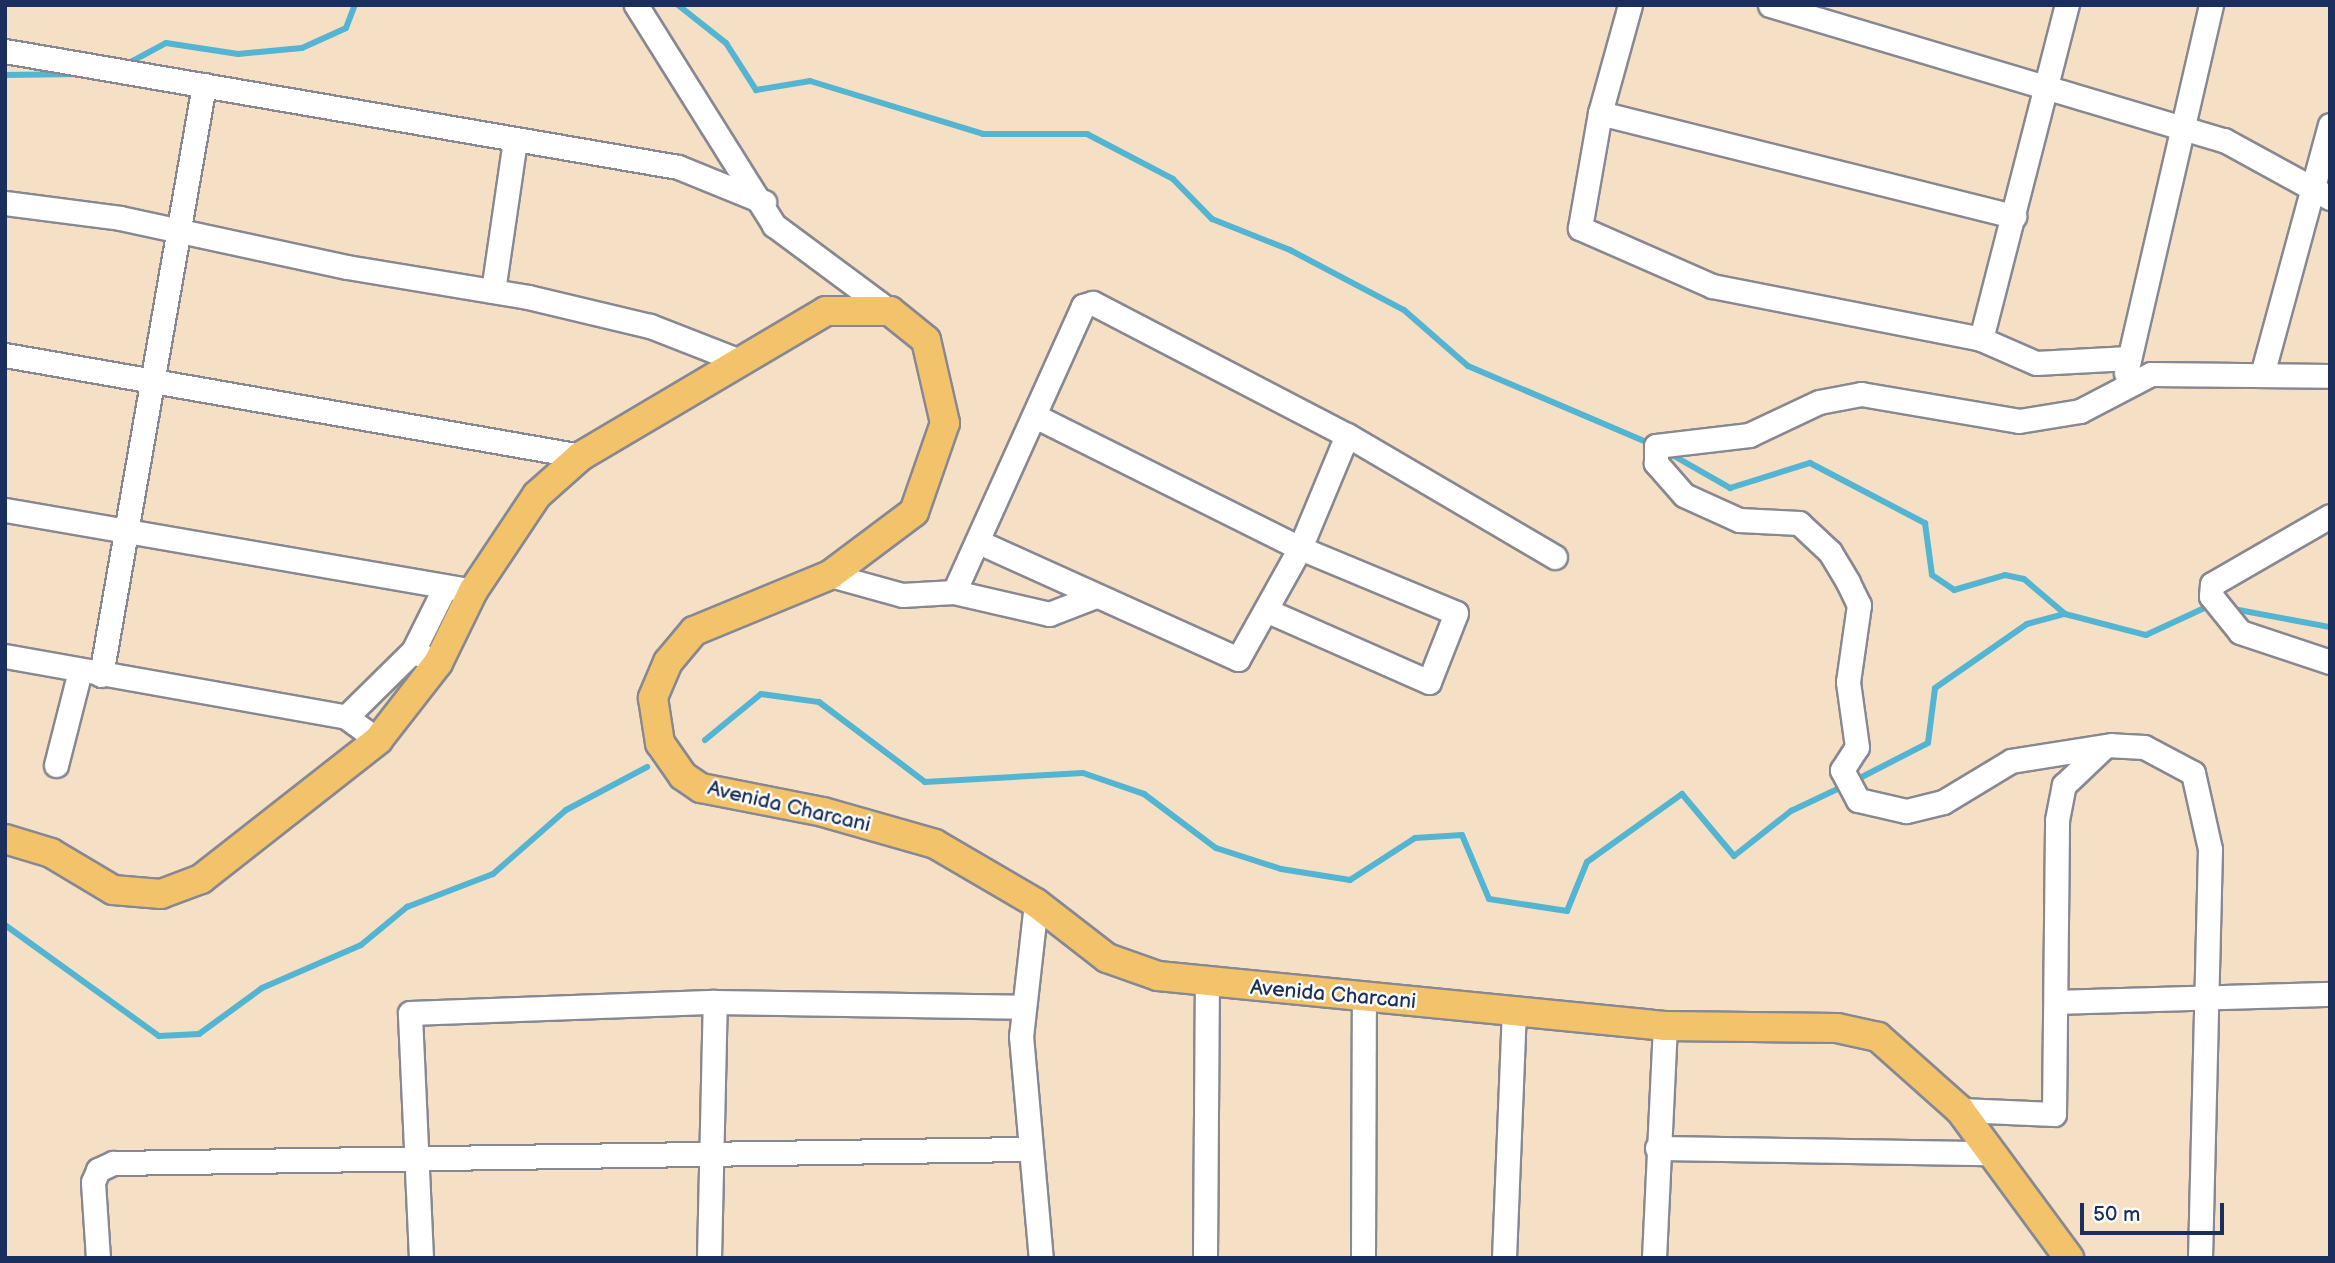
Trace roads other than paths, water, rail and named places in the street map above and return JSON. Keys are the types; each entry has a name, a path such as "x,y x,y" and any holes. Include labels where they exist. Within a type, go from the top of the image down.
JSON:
{"main road":[{"path":"5,839 51,853 113,890 161,894 201,879 378,740 425,657 537,495 581,456 737,360 826,312 890,311"},
{"name":"Avenida Charcani","path":"890,311 926,340 945,423 914,512 830,575 694,631 668,662 653,698 660,743 683,776 701,788 823,812 936,844 1036,903 1107,958 1207,985 1665,1026 1837,1028 1878,1037 1960,1110 2069,1258"}],"street":[{"path":"636,5 764,202 774,225 890,311"},
{"path":"1630,5 1600,113 1577,220 1588,234 1713,286 1981,339 2036,363 2129,358"},
{"path":"1770,5 2224,140 2322,194"},
{"path":"1981,339 2048,88 2067,5"},
{"path":"2124,387 2211,5"},
{"path":"5,51 678,167 764,202"},
{"path":"56,765 91,673 130,531 177,230 204,85"},
{"path":"1600,113 2014,216"},
{"path":"2263,371 2322,194 2330,125"},
{"path":"494,291 515,140"},
{"path":"5,203 177,230 494,291 650,326 737,360"},
{"path":"954,592 981,542 1083,306 1093,303 1347,435 1555,557"},
{"path":"5,355 581,456"},
{"path":"2200,1258 2210,849 2201,792 2193,773 2173,757 2144,747 2105,746 2011,761 1943,802 1906,811 1858,800 1842,770 1857,747 1848,682 1859,605 1848,582 1830,552 1799,523 1738,520 1684,495 1656,463 1656,446 1749,435 1819,402 1861,394 2019,421 2080,411 2151,374 2263,371 2330,376"},
{"path":"1035,416 1300,548 1455,613 1429,682 1266,610"},
{"path":"981,542 1232,659 1243,654 1300,548 1347,435"},
{"path":"5,510 473,591"},
{"path":"2330,516 2212,584 2211,596 2240,632 2330,662"},
{"path":"830,575 902,595 954,592 1049,614 1096,596"},
{"path":"346,717 425,657 445,587"},
{"path":"5,656 346,717 378,740"},
{"path":"1960,1110 2054,1114 2057,820 2064,785 2105,746"},
{"path":"1036,903 1022,1007 1028,1149 1041,1258"},
{"path":"1205,1258 1207,985"},
{"path":"2057,1002 2205,993 2330,994"},
{"path":"1363,1258 1364,997"},
{"path":"421,1258 410,1013 715,1002 1022,1007"},
{"path":"709,1258 708,1153 715,1002"},
{"path":"1504,1258 1514,1011"},
{"path":"1654,1258 1657,1148 1665,1026"},
{"path":"1657,1148 1993,1153"},
{"path":"98,1258 93,1182 99,1170 113,1163 1028,1149"}],"waterway":[{"path":"127,64 166,43 238,54 302,48 346,28 355,5"},
{"path":"678,5 726,43 756,90 810,81 983,134 1087,134 1173,179 1212,219 1290,250 1404,310 1468,366 1651,444"},
{"path":"5,75 83,74"},
{"path":"1667,452 1730,488 1810,463 1925,523 1932,575 1954,590 2005,575 2024,579 2065,614"},
{"path":"1854,781 1928,743 1935,688 2027,624 2065,614 2146,635 2211,605"},
{"path":"2228,608 2330,627"},
{"path":"705,740 761,694 819,702 925,782 1083,773 1144,794 1216,848 1281,869 1350,880 1415,838 1462,835 1489,899 1567,911 1587,862 1682,794 1734,856 1791,811 1844,786"},
{"path":"5,925 159,1036 199,1034 262,988 361,945 407,907 493,874 566,810 647,767"}]}
